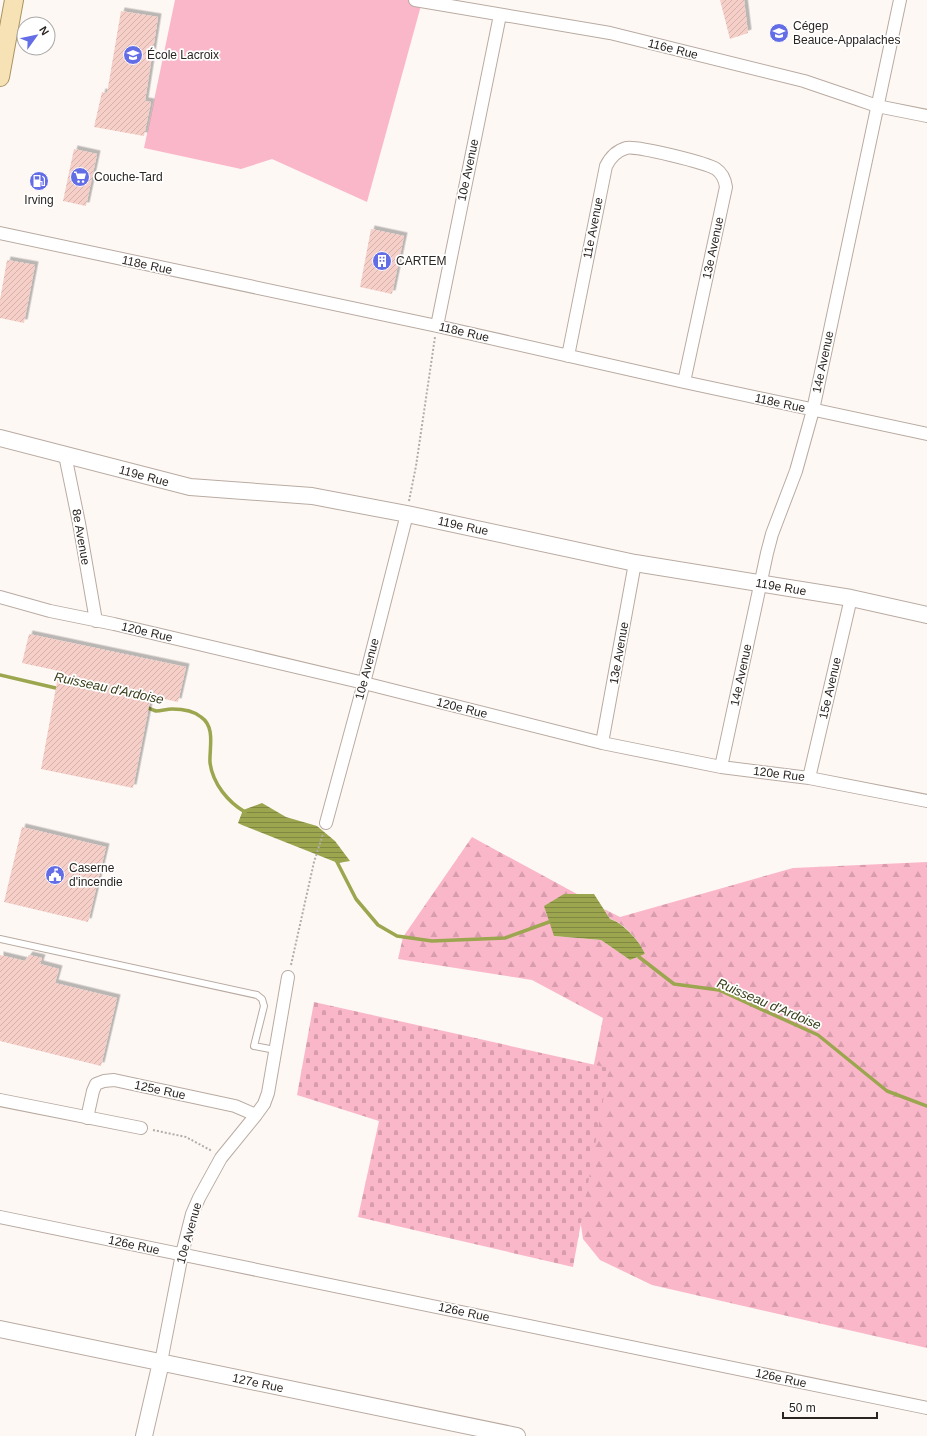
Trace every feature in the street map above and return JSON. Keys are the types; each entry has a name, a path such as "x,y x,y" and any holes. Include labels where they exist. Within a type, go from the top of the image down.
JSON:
{"main road":[{"path":"0,77 14,0"}],"street":[{"name":"116e Rue","path":"415,0 440,2 500,15 610,33 804,82 877,106 927,116"},
{"name":"14e Avenue","path":"721,767 767,553 772,534 796,471 813,410 900,0"},
{"name":"10e Avenue","path":"436,326 500,15"},
{"name":"11e Avenue","path":"568,356 606,166 610,158 627,148 664,153"},
{"name":"13e Avenue","path":"664,153 715,168 725,179 726,187 684,382"},
{"name":"118e Rue","path":"0,234 436,326 684,382 927,434"},
{"name":"119e Rue","path":"0,438 190,487 312,496 407,514 635,563 851,598 927,615"},
{"name":"8e Avenue","path":"65,455 79,523 96,621"},
{"name":"10e Avenue","path":"326,823 364,683 407,514"},
{"name":"13e Avenue","path":"602,743 635,563"},
{"name":"120e Rue","path":"0,597 50,611 114,624 364,683 602,743 721,767 810,778 927,801"},
{"name":"15e Avenue","path":"810,778 851,598"},
{"name":"10e Avenue","path":"144,1436 161,1362 182,1254 192,1214 198,1198 221,1158 264,1104 268,1093 288,977"},
{"name":"125e Rue","path":"87,1118 96,1084 114,1080 235,1106 256,1115"},
{"path":"0,1100 141,1128"},
{"name":"126e Rue","path":"0,1217 927,1408"},
{"name":"127e Rue","path":"0,1329 517,1436"}],"lane":[{"path":"0,939 257,995 262,999 264,1006 254,1046 275,1050"}],"path":[{"path":"407,514 416,466 436,326"},
{"path":"288,977 314,862 326,823"},
{"path":"141,1128 186,1137 206,1147 221,1158"}],"green space":[{"path":"175,0 415,0 422,2 367,202 272,159 241,169 144,148"},
{"path":"472,837 577,894 554,936 601,940 630,960 645,954 643,949 625,928 610,919 604,909 620,917 793,868 927,862 927,1348 652,1285 600,1260 583,1239 573,1171 603,1018 532,980 398,959 403,937"},
{"path":"314,1002 609,1068 573,1267 358,1217 379,1121 297,1095"}],"shaded area":[{"path":"262,803 286,817 317,826 335,841 350,861 338,863 238,823 243,810"},
{"path":"564,894 594,894 610,919 620,924 630,933 643,949 645,954 630,960 601,940 554,936 544,906"}],"building":[{"path":"720,0 744,0 748,33 730,39"},
{"name":"École Lacroix","path":"121,11 158,17 145,101 151,102 144,136 94,127 102,92 107,93"},
{"name":"Couche-Tard","path":"74,149 97,154 86,206 63,201"},
{"name":"CARTEM","path":"371,229 404,236 392,294 360,287"},
{"path":"7,260 35,265 24,323 0,318 0,300"},
{"path":"29,634 186,667 178,702 151,696 133,788 41,769 59,671 22,663"},
{"name":"Caserne d'incendie","path":"22,827 106,847 88,922 4,902"},
{"path":"0,955 25,961 29,955 42,958 40,964 59,969 55,983 117,998 101,1066 0,1041"}],"waterway":[{"name":"Ruisseau d'Ardoise","path":"0,675 60,689"},
{"name":"Ruisseau d'Ardoise","path":"145,707 156,711 179,709 195,713 206,721 209,726 211,738 210,763 214,778 227,798 245,812"},
{"path":"336,860 356,899 378,925 397,936 432,941 505,938 549,922"},
{"name":"Ruisseau d'Ardoise","path":"639,957 674,984 719,990 818,1035 887,1091 927,1106"}],"place":[{"name":"Cégep Beauce-Appalaches","path":"779,33"},
{"name":"École Lacroix","path":"133,55"},
{"name":"Couche-Tard","path":"80,177"},
{"name":"Irving","path":"39,181"},
{"name":"CARTEM","path":"382,261"},
{"name":"Caserne d'incendie","path":"55,875"}]}
